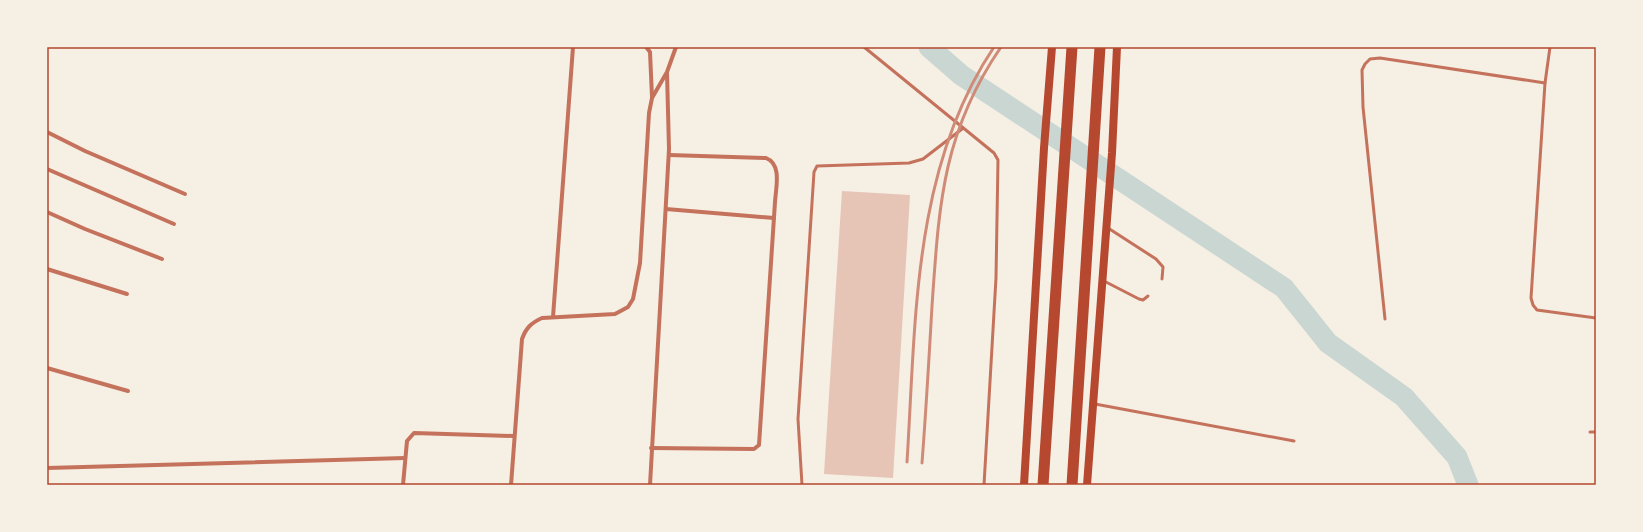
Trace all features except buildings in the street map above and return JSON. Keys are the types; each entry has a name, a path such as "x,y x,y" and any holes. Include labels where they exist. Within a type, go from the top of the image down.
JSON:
{"highway":[{"path":"1043,485 1072,47"},
{"path":"1072,485 1090,184 1100,47"}],"main road":[{"path":"1024,485 1044,148 1052,47"},
{"path":"1087,485 1112,153 1117,47"}],"street":[{"path":"553,317 573,47"},
{"path":"510,485 522,339 525,331 531,323 542,318 615,314 628,308 633,300 640,263 649,113 652,98 650,52 646,47"},
{"path":"652,98 667,72 676,47"},
{"path":"650,485 666,209 668,155 667,72"},
{"path":"47,132 85,151 185,194"},
{"path":"652,448 754,449 759,445 774,218 776,170 775,164 772,161 766,158 668,155"},
{"path":"47,169 174,224"},
{"path":"666,209 774,218"},
{"path":"47,212 85,229 162,259"},
{"path":"47,269 127,294"},
{"path":"47,368 128,391"},
{"path":"403,485 405,458 410,436 419,432 513,436"},
{"path":"47,468 405,458"}],"lane":[{"path":"864,47 997,157 999,165 996,278 984,485"},
{"path":"1550,47 1545,83 1531,298 1533,305 1537,310 1596,318"},
{"path":"1385,319 1363,107 1362,70 1365,64 1370,59 1380,58 1545,83"},
{"path":"802,485 798,419 814,172 818,166 913,162 922,159 962,129"},
{"path":"1106,227 1156,259 1163,267 1162,279"},
{"path":"1102,280 1139,299 1143,300 1148,296"},
{"path":"1093,404 1294,441"},
{"path":"1590,432 1596,432"}],"waterway":[{"path":"929,47 961,75 1284,288 1328,343 1404,397 1457,457 1468,485"}],"railway":[{"path":"907,462 917,301 923,247 933,195 947,143 967,94 994,47"},
{"path":"922,463 937,235 947,171 955,140 966,110 981,79 1001,47"}]}
